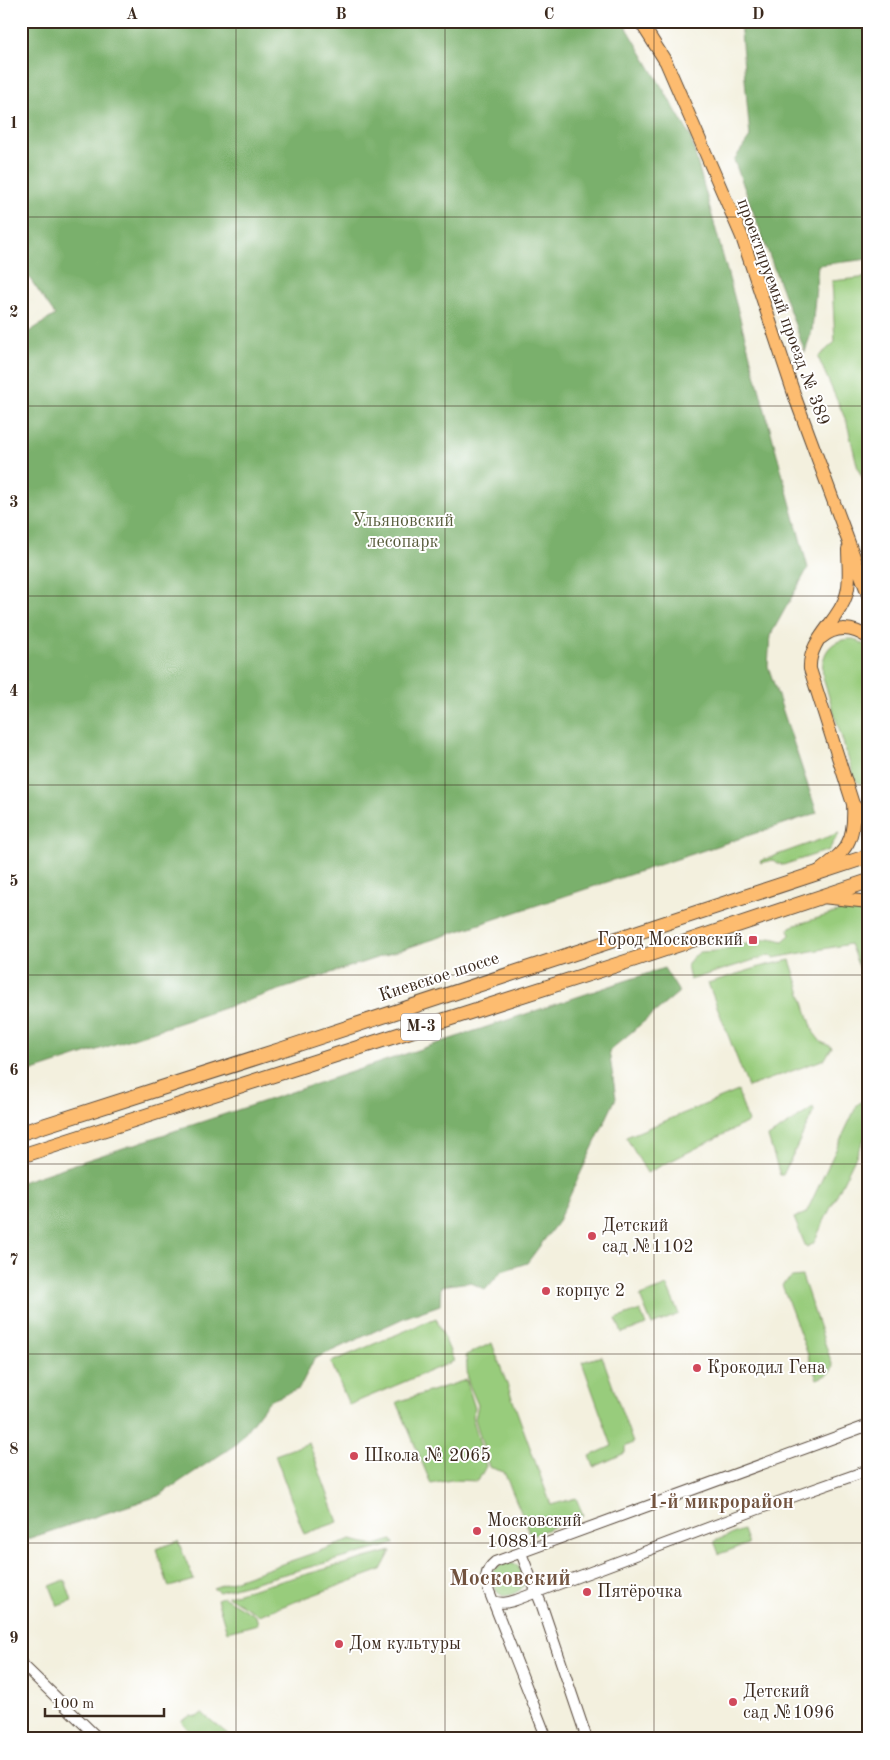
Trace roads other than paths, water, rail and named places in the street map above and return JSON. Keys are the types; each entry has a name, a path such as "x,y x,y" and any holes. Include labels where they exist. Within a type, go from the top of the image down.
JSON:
{"highway":[{"name":"Киевское шоссе","path":"21,1133 271,1053 869,856"},
{"name":"М-3","path":"21,1156 632,960 869,881"}],"main road":[{"name":"проектируемый проезд № 389","path":"640,21 666,62 715,179 742,237 796,400 847,537"},
{"path":"847,537 869,570"},
{"path":"847,537 869,597"},
{"path":"815,874 841,853 848,844 853,830 853,804 812,678 810,663 815,646 846,597 849,584 847,537"},
{"path":"815,646 826,634 842,629 860,632 869,638"},
{"path":"853,804 869,824"},
{"path":"820,897 869,902"}],"street":[{"path":"547,1739 487,1584 486,1574 488,1567 495,1562 869,1424"},
{"path":"493,1600 499,1603 507,1603 536,1593 768,1505 869,1470"},
{"path":"521,1554 588,1739"},
{"path":"21,1663 99,1739"}],"place":[{"name":"Город Московский","path":"753,940"},
{"name":"Детский сад №1102","path":"592,1236"},
{"name":"корпус 2","path":"546,1291"},
{"name":"Крокодил Гена","path":"697,1368"},
{"name":"Школа № 2065","path":"354,1456"},
{"name":"Московский 108811","path":"477,1531"},
{"name":"Пятёрочка","path":"587,1592"},
{"name":"Дом культуры","path":"339,1644"},
{"name":"Детский сад №1096","path":"733,1702"}],"district":[{"name":"1-й микрорайон","path":"721,1503"},
{"name":"Московский","path":"510,1579"}],"park label":[{"name":"Ульяновский лесопарк","path":"403,531"}]}
